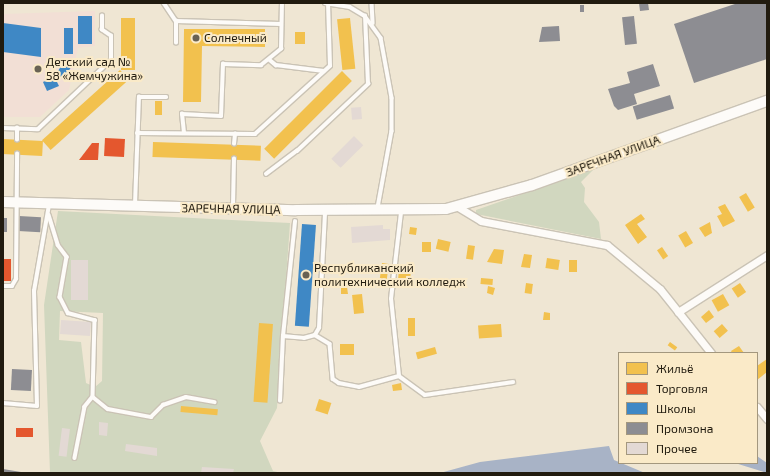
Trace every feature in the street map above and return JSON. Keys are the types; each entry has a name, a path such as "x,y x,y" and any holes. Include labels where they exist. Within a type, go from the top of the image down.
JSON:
{"street":[{"name":"ЗАРЕЧНАЯ УЛИЦА","path":"3,202 233,209 401,212 458,207 532,185 767,101"},
{"path":"458,207 482,221 607,245 660,289 710,352"},
{"path":"678,312 767,254"},
{"path":"758,408 767,419"}],"lane":[{"path":"164,3 176,21 176,43"},
{"path":"184,133 182,114 221,116 223,64 261,65 270,60 281,49 282,3"},
{"path":"137,133 255,134 330,66 327,3 350,7 373,23 381,38 392,110 391,142 377,211"},
{"path":"372,3 373,23"},
{"path":"3,128 38,129 111,60 111,36 102,30 102,16"},
{"path":"266,174 297,151 368,84 365,16"},
{"path":"176,21 281,24"},
{"path":"270,60 276,65 324,71"},
{"path":"135,206 139,97 166,98"},
{"path":"17,128 17,140"},
{"path":"234,144 235,134"},
{"path":"3,286 12,286 16,279 15,203 17,154"},
{"path":"233,209 234,160"},
{"path":"3,404 37,406 34,291 49,215 49,204"},
{"path":"315,335 319,328 325,211"},
{"path":"401,212 391,299 399,376 425,395 513,382"},
{"path":"49,215 58,245 67,257 60,297 68,313 95,320 94,397 85,407 74,458"},
{"path":"280,401 283,336 295,222"},
{"path":"283,336 292,339 315,335 330,344 333,379 339,383 359,387 399,376"},
{"path":"94,397 108,409 151,417 163,405 186,397 215,402"}],"shaded area":[{"name":"Детский сад № 58 «Жемчужина»","path":"95,11 95,46 78,48 69,90 40,117 3,117 3,14"}],"green space":[{"path":"594,169 581,182 585,188 584,202 599,222 601,239 476,214 476,210"},
{"path":"58,211 290,223 277,408 260,441 273,471 282,473 50,473 44,305","holes":["60,311 103,313 102,381 95,387 86,383 81,342 59,340"]}],"water":[{"path":"609,446 614,460 618,462 618,464 624,464 645,473 440,473 480,462"},
{"path":"758,457 767,463 767,473 738,464 758,464"}],"building: Жильё":[{"path":"121,18 135,18 135,70 121,70"},
{"path":"350,18 355,69 342,70 337,19"},
{"path":"184,29 265,29 265,47 202,46 201,102 183,102"},
{"path":"295,32 305,32 305,44 295,44"},
{"path":"120,70 129,80 51,150 42,140"},
{"path":"342,71 352,81 274,159 264,149"},
{"path":"155,101 162,101 162,115 155,115"},
{"path":"3,139 43,141 42,156 3,154"},
{"path":"153,142 261,146 260,161 152,157"},
{"path":"746,193 755,208 748,212 739,197"},
{"path":"725,204 735,221 723,227 717,216 722,214 718,207"},
{"path":"641,214 645,219 637,224 647,237 638,244 625,225"},
{"path":"710,222 712,233 705,237 699,228"},
{"path":"410,227 417,228 416,235 409,234"},
{"path":"686,231 693,243 685,248 678,236"},
{"path":"438,239 451,242 448,252 436,249"},
{"path":"422,242 431,242 431,252 422,252"},
{"path":"468,245 475,246 473,260 466,259"},
{"path":"662,247 668,256 663,259 657,250"},
{"path":"494,249 504,250 502,264 487,262"},
{"path":"524,254 532,255 530,268 521,267"},
{"path":"547,258 560,260 558,270 545,268"},
{"path":"569,260 577,260 577,272 569,272"},
{"path":"382,263 389,264 386,284 379,283"},
{"path":"399,269 411,270 410,286 398,285"},
{"path":"481,278 493,279 492,285 480,284"},
{"path":"526,283 533,284 532,294 525,293"},
{"path":"740,283 746,292 738,298 732,289"},
{"path":"488,286 495,288 493,295 487,293"},
{"path":"341,287 347,287 348,294 341,294"},
{"path":"362,294 364,313 354,314 352,295"},
{"path":"723,294 729,305 718,312 712,300"},
{"path":"709,310 714,317 706,323 701,317"},
{"path":"544,312 550,313 550,320 543,320"},
{"path":"408,318 415,318 415,336 408,336"},
{"path":"259,323 273,324 267,403 253,402"},
{"path":"501,324 502,337 479,339 478,326"},
{"path":"722,324 728,331 720,338 714,331"},
{"path":"670,342 677,347 675,351 668,345"},
{"path":"340,344 354,344 354,355 340,355"},
{"path":"739,346 743,352 732,352"},
{"path":"435,347 437,354 418,359 416,353"},
{"path":"767,359 767,372 758,379 758,365"},
{"path":"401,383 402,390 393,391 392,385"},
{"path":"319,399 331,403 328,414 315,410"},
{"path":"181,406 218,409 217,415 180,412"}],"building: Торговля":[{"path":"105,138 125,139 124,157 104,156"},
{"path":"92,143 99,143 98,160 79,160"},
{"path":"3,259 11,259 11,281 3,281"},
{"path":"16,428 33,428 33,437 16,437"}],"building: Школы":[{"path":"78,16 92,16 92,44 78,44"},
{"path":"3,23 41,28 41,57 3,52"},
{"path":"64,28 73,28 73,54 64,54"},
{"path":"63,63 71,68 64,79 56,74"},
{"path":"54,76 59,86 47,91 43,82"},
{"name":"Республиканский политехнический колледж","path":"302,224 316,225 309,327 295,326"}],"building: Промзона":[{"path":"639,3 648,3 649,10 640,11"},
{"path":"738,3 767,3 767,59 694,83 674,24"},
{"path":"580,5 584,5 584,12 580,12"},
{"path":"634,16 637,44 625,45 622,17"},
{"path":"559,26 560,41 539,42 542,27"},
{"path":"653,64 660,86 634,94 637,104 618,110 614,106 608,89 630,83 627,72"},
{"path":"670,95 674,108 637,120 633,106"},
{"path":"19,216 41,217 40,232 18,231"},
{"path":"3,218 7,218 7,232 3,232"},
{"path":"12,369 32,370 31,391 11,390"},
{"path":"3,469 21,472 21,473 3,473"}],"building: Прочее":[{"path":"361,107 362,119 352,120 351,108"},
{"path":"354,136 363,145 341,168 331,159"},
{"path":"383,225 383,229 390,229 390,240 352,243 351,227"},
{"path":"71,260 88,260 88,300 71,300"},
{"path":"61,320 91,322 90,336 60,334"},
{"path":"99,422 108,423 107,436 99,435"},
{"path":"62,428 70,429 67,457 59,456"},
{"path":"126,444 157,448 157,456 125,451"},
{"path":"202,467 234,469 233,473 201,473"}],"place":[{"name":"Солнечный","path":"196,38"},
{"name":"Детский сад № 58 «Жемчужина»","path":"38,69"},
{"name":"Республиканский политехнический колледж","path":"306,275"}]}
